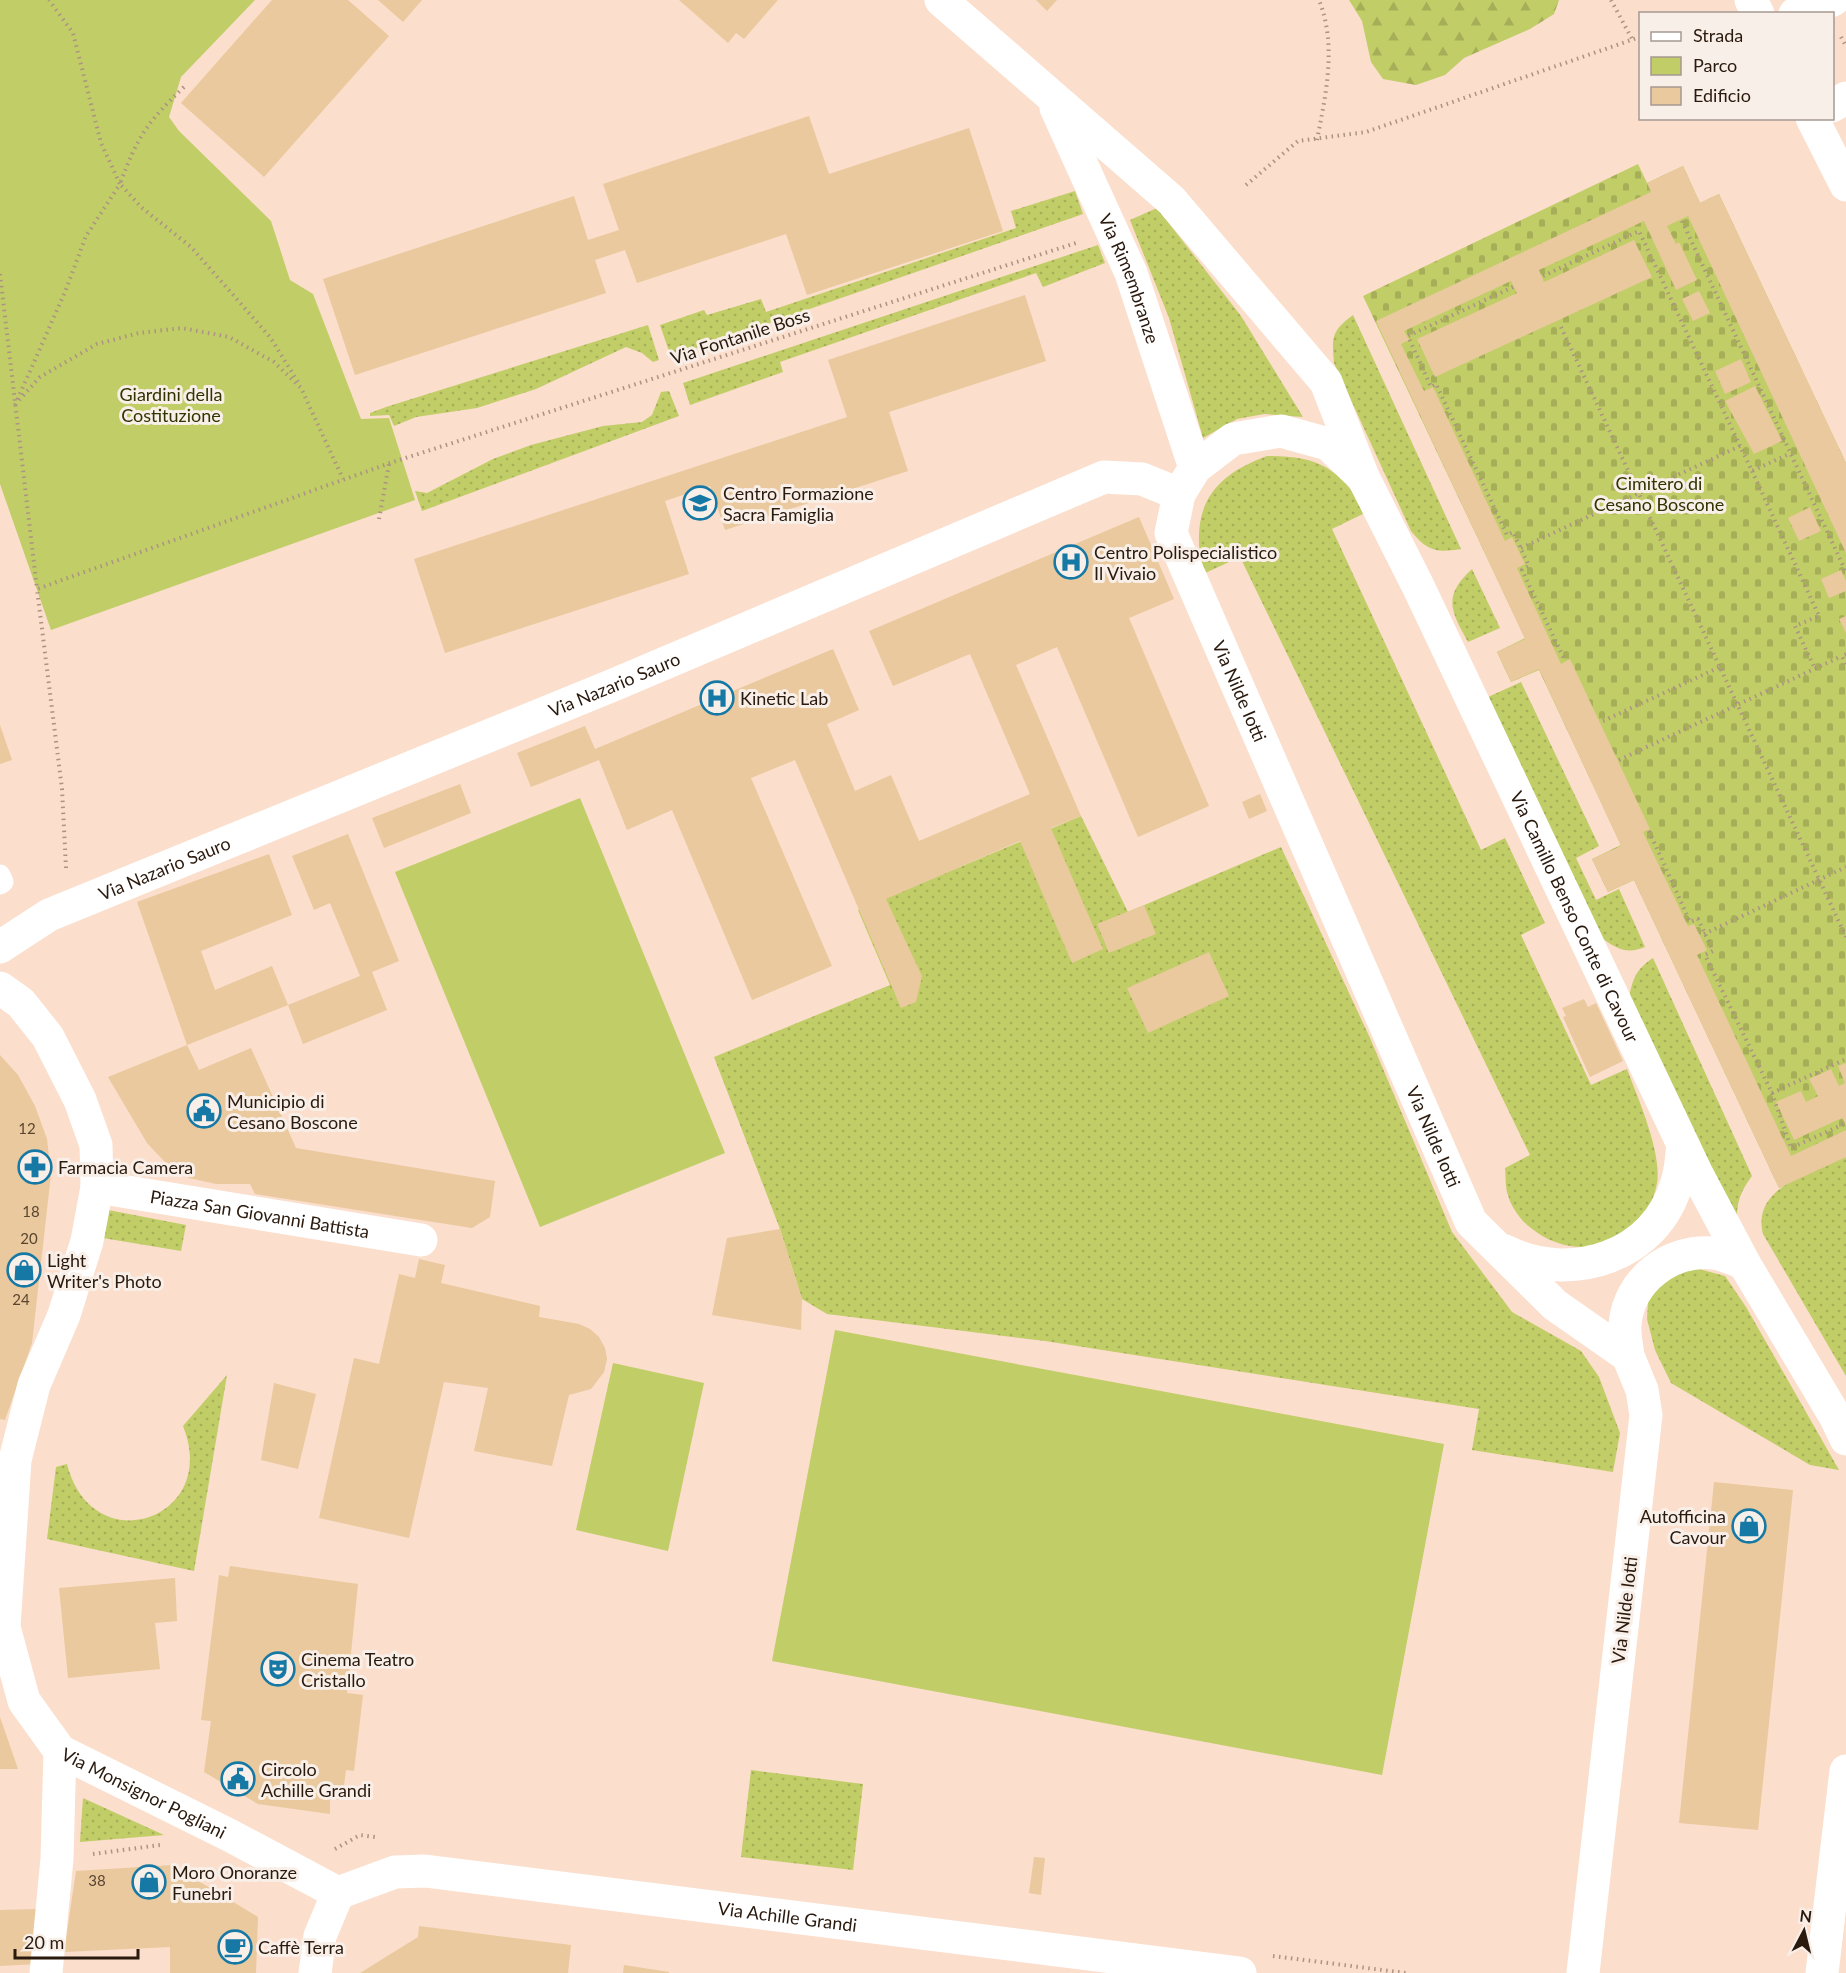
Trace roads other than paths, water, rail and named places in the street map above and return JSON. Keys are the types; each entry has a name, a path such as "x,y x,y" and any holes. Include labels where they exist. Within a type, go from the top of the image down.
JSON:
{"street":[{"name":"Via Rimembranze","path":"941,0 1178,208 1326,382"},
{"path":"1801,12 1833,0"},
{"name":"Via Rimembranze","path":"1050,96 1109,219 1131,273 1187,481"},
{"path":"1813,120 1846,185"},
{"name":"Via Camillo Benso Conte di Cavour","path":"1326,382 1363,477 1404,557 1683,1146 1744,1263 1835,1416 1846,1439"},
{"path":"1187,481 1233,438 1281,431 1328,444 1363,477"},
{"name":"Via Nazario Sauro","path":"0,947 59,911 600,690 1104,477 1187,481"},
{"name":"Via Nilde Iotti","path":"1187,481 1171,533 1471,1222 1555,1305 1628,1356 1642,1390 1646,1415 1583,1973"},
{"name":"Via Monsignor Pogliani","path":"0,988 21,1003 48,1037 80,1100 96,1145 97,1187 87,1241 64,1316 34,1385 15,1460 4,1627 24,1701 60,1751 229,1835 338,1893"},
{"path":"1491,1244 1525,1261 1562,1267 1600,1261 1634,1244 1660,1217 1677,1184 1683,1146"},
{"name":"Piazza San Giovanni Battista","path":"97,1187 421,1240"},
{"path":"1628,1356 1625,1324 1634,1294 1654,1269 1682,1255 1714,1253 1744,1263"},
{"path":"46,1973 57,1859 60,1751"},
{"path":"1822,1973 1846,1771"},
{"name":"Via Achille Grandi","path":"338,1893 395,1872 425,1871 1240,1973"},
{"path":"315,1973 320,1936 338,1893"}],"lane":[{"path":"0,875 3,882 0,884"}],"place":[{"name":"Centro Formazione Sacra Famiglia","path":"700,503"},
{"name":"Centro Polispecialistico Il Vivaio","path":"1071,562"},
{"name":"Kinetic Lab","path":"717,698"},
{"name":"Municipio di Cesano Boscone","path":"204,1111"},
{"name":"Farmacia Camera","path":"35,1167"},
{"name":"Light Writer's Photo","path":"24,1270"},
{"name":"Autofficina Cavour","path":"1749,1526"},
{"name":"Cinema Teatro Cristallo","path":"278,1669"},
{"name":"Circolo Achille Grandi","path":"238,1779"},
{"name":"Moro Onoranze Funebri","path":"149,1882"},
{"name":"Caffè Terra","path":"235,1947"}],"park label":[{"name":"Giardini della Costituzione","path":"171,404"},
{"name":"Cimitero di Cesano Boscone","path":"1659,493"}]}
